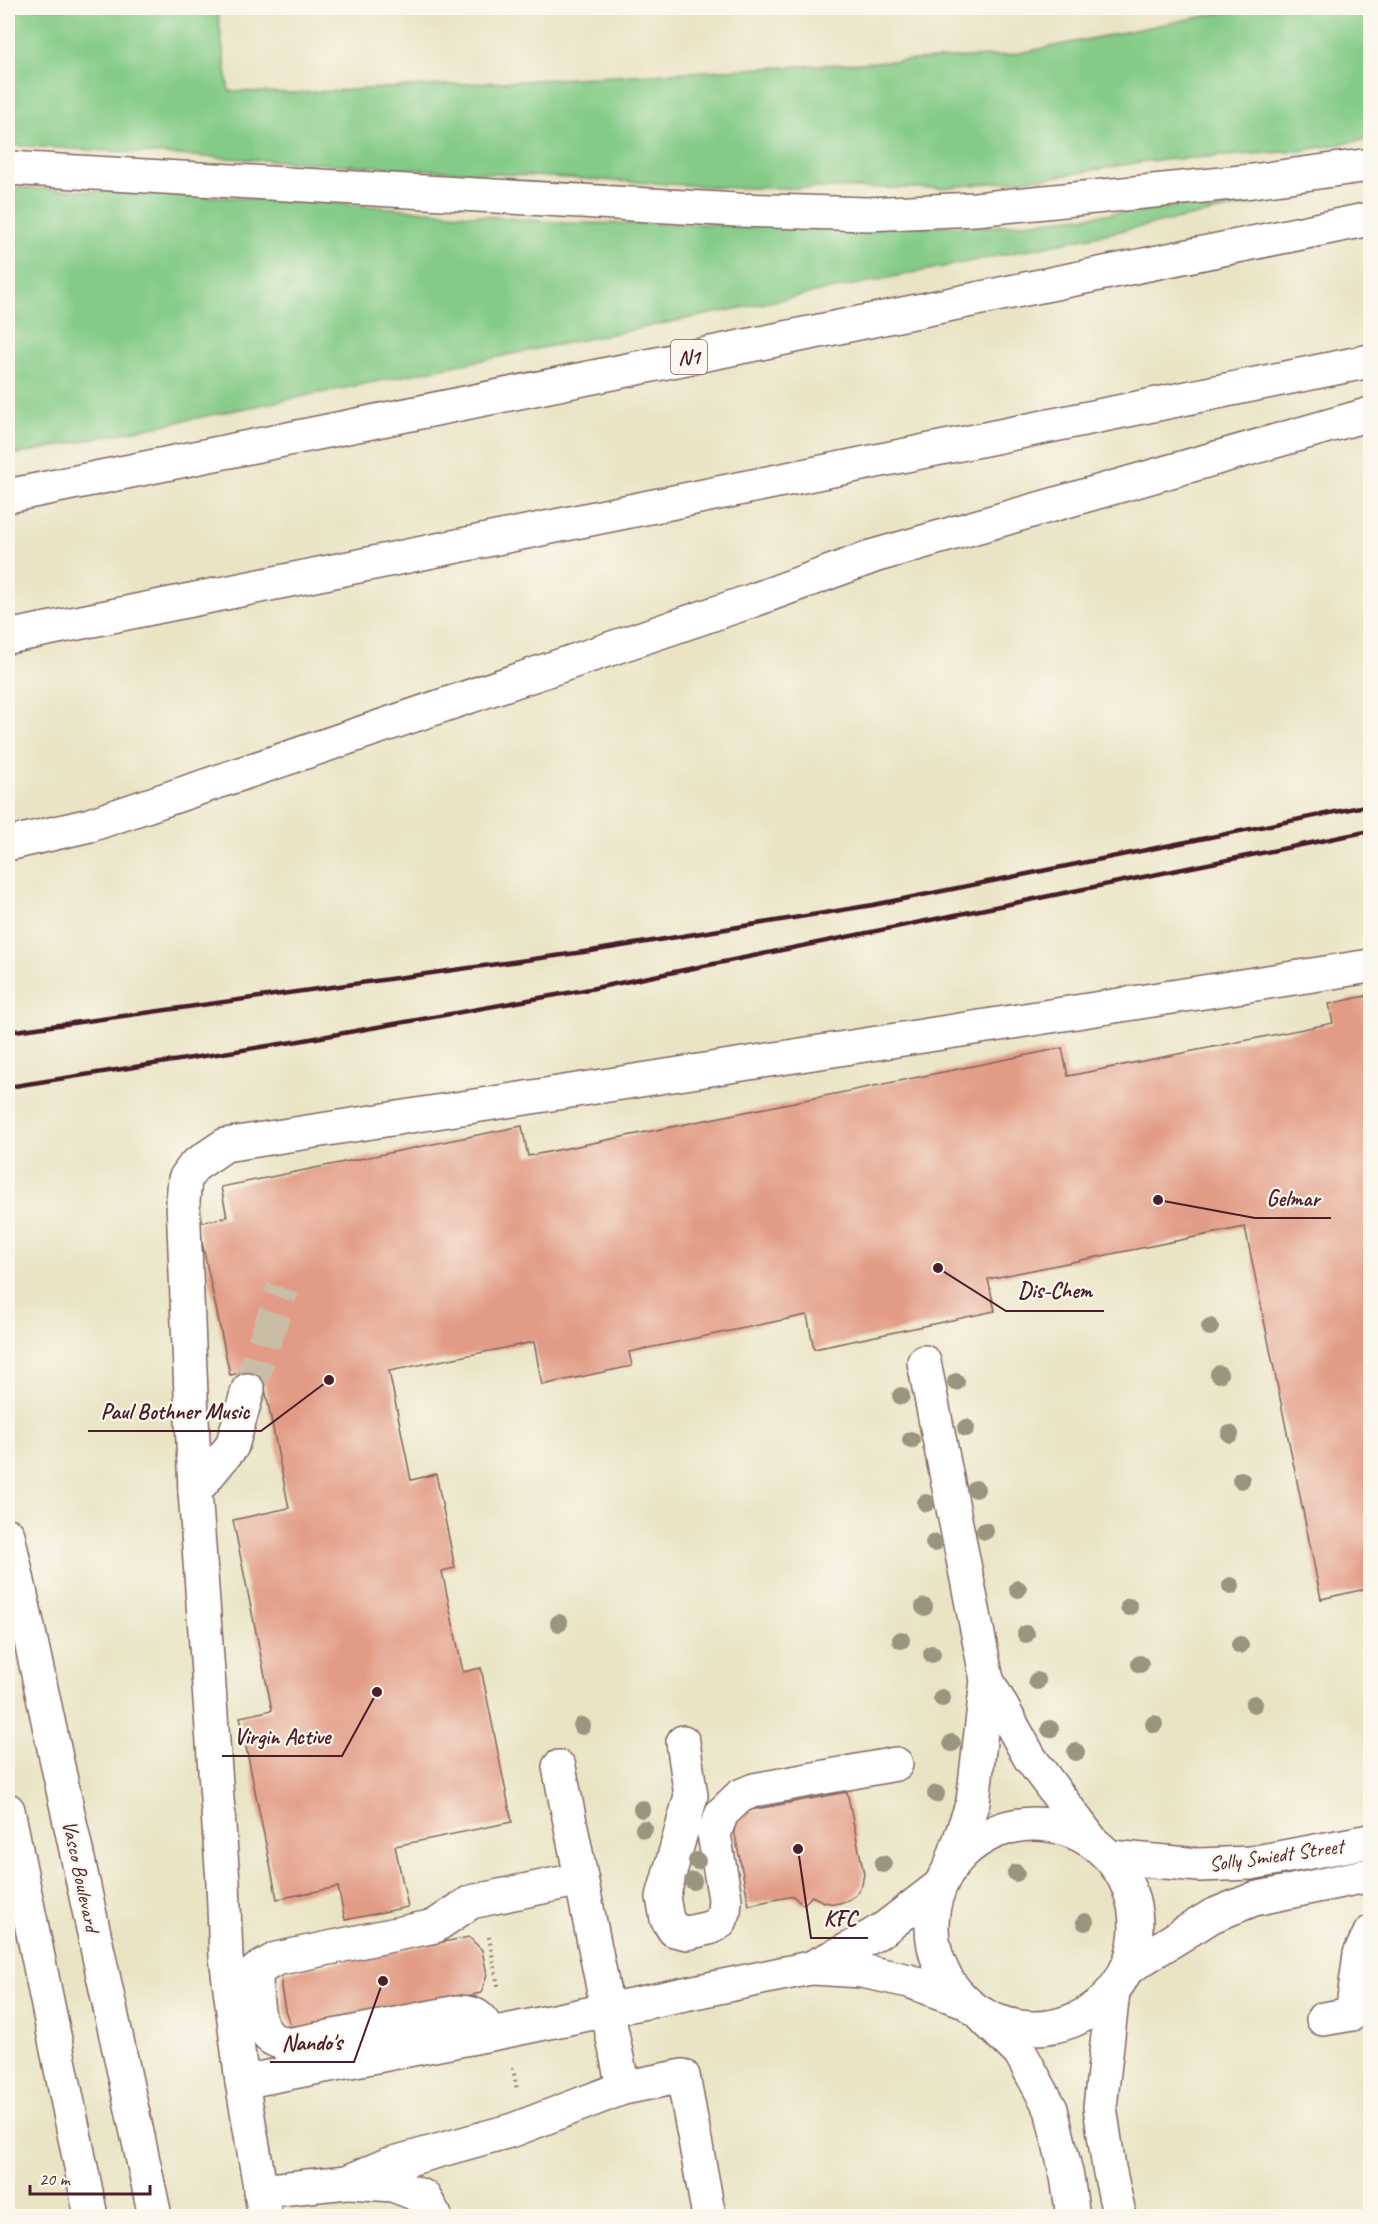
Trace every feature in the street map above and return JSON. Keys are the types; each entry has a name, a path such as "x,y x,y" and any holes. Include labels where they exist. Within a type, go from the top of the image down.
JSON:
{"main road":[{"path":"8,168 725,209 867,214 975,209 1252,181 1371,165"},
{"name":"N1","path":"8,496 1371,219"},
{"path":"8,637 1371,361"},
{"path":"8,844 90,825 742,604 874,556 1371,414"},
{"path":"709,2217 683,2076 623,2088 513,2130 387,2165 347,2182 262,2204 242,2082 226,1957 223,1882 195,1491 183,1201 185,1179 194,1166 225,1145 1371,966"},
{"path":"924,1362 987,1680 974,1802 932,1911 931,1935 936,1960 947,1982 970,2007 1021,2054 1051,2109 1067,2177 1073,2217"},
{"path":"195,1491 232,1446 248,1390"},
{"name":"Vasco Boulevard","path":"8,1534 155,2217"},
{"path":"987,1680 1030,1758 1126,1882 1135,1910 1136,1939 1120,1980 1100,2108 1119,2214"},
{"path":"683,1742 691,1796 663,1897 667,1919 674,1930 687,1933 709,1928 720,1922 724,1912 725,1899 714,1834 722,1814 740,1796 754,1790 896,1764"},
{"path":"559,1767 623,2088"},
{"path":"8,1810 91,2217"},
{"path":"242,2082 810,1968 885,1928 944,1877 973,1843 1002,1829 1034,1824 1066,1829 1103,1851"},
{"name":"Solly Smiedt Street","path":"1103,1851 1199,1865 1251,1863 1371,1841"},
{"name":"Solly Smiedt Street","path":"1120,1980 1212,1916 1254,1899 1371,1875"},
{"path":"226,1957 581,1879"},
{"path":"471,1902 435,1926 276,1959 257,1970 255,1989 261,2024 271,2038 288,2045 458,2012 471,2013 480,2017 490,2034"},
{"path":"1323,2019 1352,2014 1360,1954 1371,1933"},
{"path":"810,1968 874,1974 909,1981 1005,2025 1034,2029 1064,2024 1090,2012 1120,1980"},
{"path":"347,2182 393,2185 424,2197 435,2217"}],"path":[{"path":"488,1935 498,1988"}],"green space":[{"path":"8,8 217,8 229,91 293,93 1009,55 1245,8 1370,8 1370,139 1298,151 1146,161 1053,177 940,188 735,188 8,145"},
{"path":"8,187 323,202 564,223 996,226 1313,192 8,456"}],"building":[{"path":"1370,995 1370,1588 1321,1599 1245,1227 988,1279 995,1311 814,1349 807,1315 629,1352 632,1366 542,1385 534,1342 389,1371 411,1480 436,1474 455,1568 442,1571 463,1672 481,1668 512,1822 395,1846 408,1907 345,1920 338,1887 277,1899 240,1717 272,1710 233,1520 289,1508 261,1369 230,1375 198,1223 227,1217 221,1187 522,1126 528,1156 1062,1048 1068,1076 1333,1023 1329,1004"},
{"path":"847,1792 864,1874 862,1885 856,1895 847,1901 835,1904 812,1896 803,1905 793,1896 749,1905 733,1825 745,1811"},
{"path":"469,1937 482,1950 487,1974 481,1993 293,2032 285,2010 281,1987 282,1973"}],"tunnel":[{"path":"248,1390 283,1288"}],"railway":[{"path":"8,1032 591,951 873,905 1370,805"},
{"path":"8,1087 299,1041 590,989 1370,831"}],"place":[{"name":"Gelmar","path":"1158,1200"},
{"name":"Dis-Chem","path":"938,1268"},
{"name":"Paul Bothner Music","path":"329,1380"},
{"name":"Virgin Active","path":"377,1692"},
{"name":"KFC","path":"798,1849"},
{"name":"Nando's","path":"383,1981"}]}
